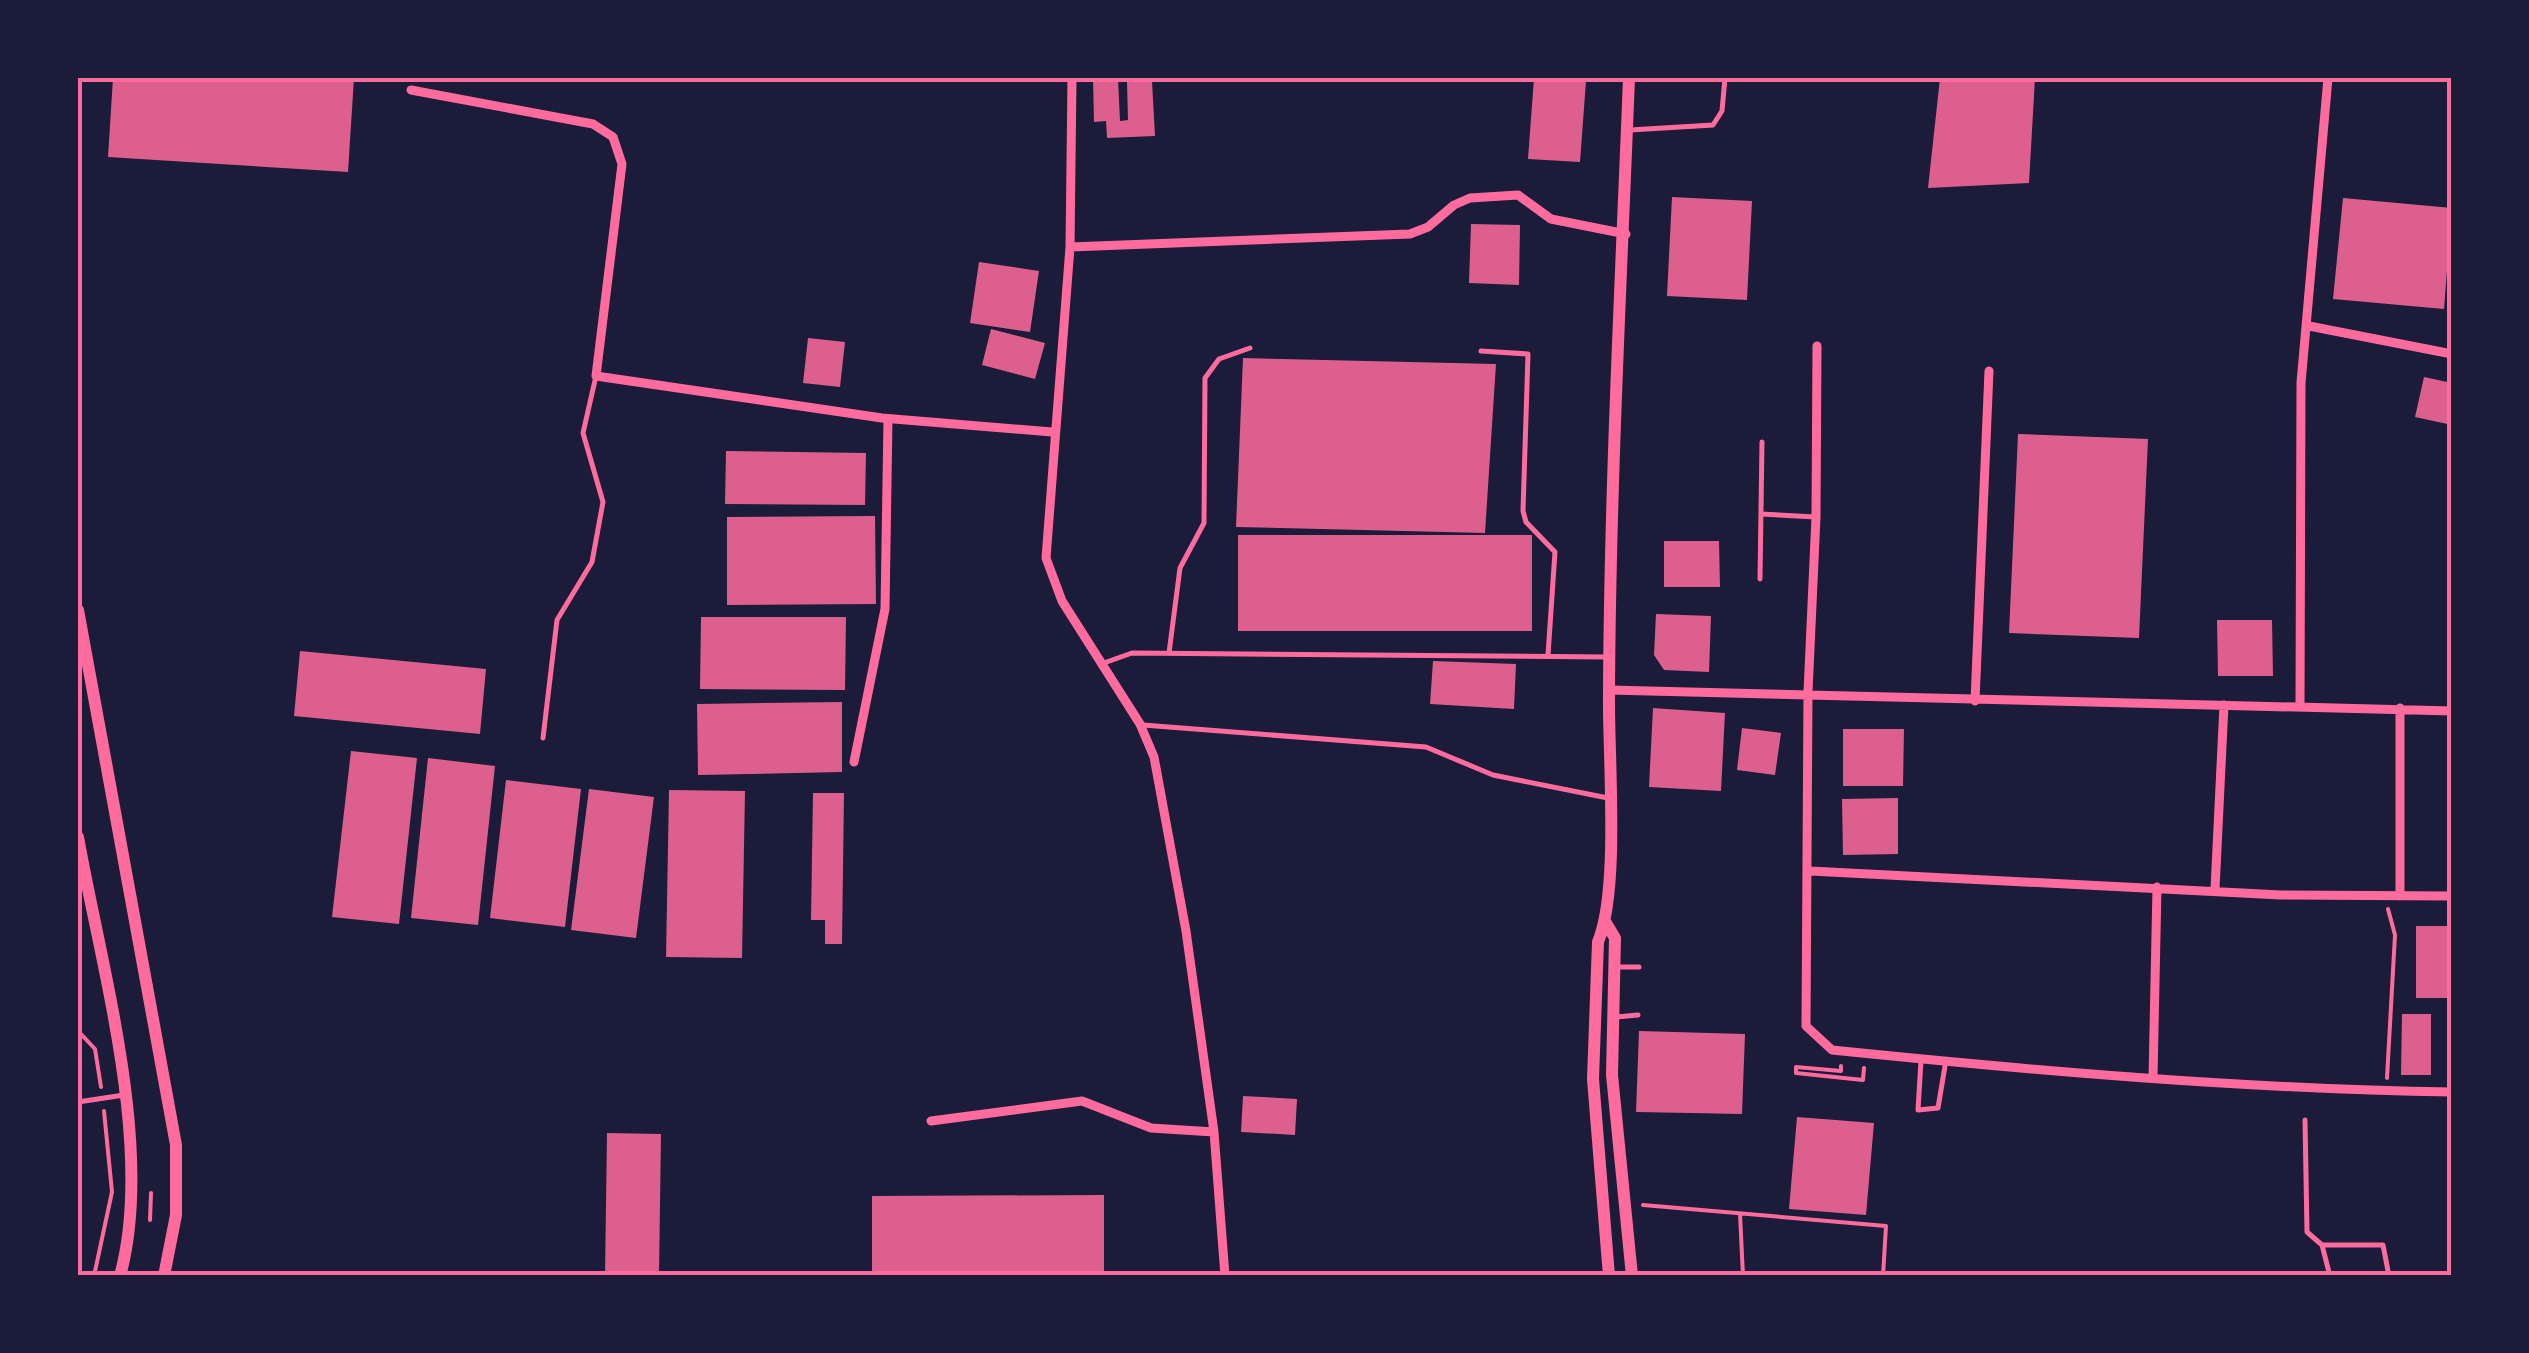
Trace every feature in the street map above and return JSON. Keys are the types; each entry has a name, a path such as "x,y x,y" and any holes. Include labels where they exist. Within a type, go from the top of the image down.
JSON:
{"main road":[{"path":"1610,1276 1594,1079 1598,942 1606,923 1609,690 1629,78"},
{"path":"78,610 176,1145 176,1215 164,1276"},
{"path":"78,837 125,1095 132,1204 120,1276"},
{"path":"1606,923 1615,938 1612,1075 1632,1276"}],"street":[{"path":"1072,78 1070,247 1052,432 1046,558 1062,601 1140,724 1154,757 1186,931 1214,1132 1225,1276"},
{"path":"2300,708 2302,383 2328,78"},
{"path":"411,90 593,124 613,137 622,164 596,376 888,419 1052,432"},
{"path":"1070,247 1410,234 1470,198 1518,195 1551,219 1626,234"},
{"path":"2308,326 2452,354"},
{"path":"1817,346 1816,517 1808,692 1810,871 1806,1026 1832,1050 2304,1090 2452,1092"},
{"path":"1975,701 1990,371"},
{"path":"854,762 885,609 888,419"},
{"path":"1609,690 2452,711"},
{"path":"2215,889 2224,705"},
{"path":"2400,708 2400,896"},
{"path":"1810,871 2452,896"},
{"path":"2153,1078 2157,887"},
{"path":"931,1121 1082,1101 1151,1128 1214,1132"}],"lane":[{"path":"1627,130 1713,125 1722,111 1725,78"},
{"path":"1169,653 1180,568 1204,524 1205,378 1220,359 1250,348"},
{"path":"1481,351 1528,354 1523,512 1526,522 1556,552 1548,656"},
{"path":"543,738 557,620 592,562 603,502 583,433 596,376"},
{"path":"1760,579 1762,442"},
{"path":"1761,514 1816,517"},
{"path":"1102,664 1132,653 1610,657"},
{"path":"1140,724 1426,747 1493,775 1609,798"},
{"path":"1614,967 1640,967"},
{"path":"1794,974 1808,974"},
{"path":"1613,1017 1638,1015"},
{"path":"1921,1058 1918,1110 1938,1108 1946,1060"},
{"path":"78,1102 125,1095"},
{"path":"2305,1120 2307,1232 2322,1245 2330,1276"},
{"path":"2322,1245 2383,1246 2389,1276"}],"path":[{"path":"2382,896 2395,935 2386,1091"},
{"path":"78,1018 80,1034 94,1049 112,1192 94,1276"},
{"path":"1841,1071 1796,1067 1796,1073 1864,1080 1864,1072"},
{"path":"150,1220 151,1193"},
{"path":"1638,1205 1886,1226 1882,1276"},
{"path":"1740,1214 1742,1276"}],"building":[{"path":"113,78 354,78 348,172 108,157"},
{"path":"1093,78 1118,78 1120,121 1128,120 1127,82 1152,81 1155,136 1107,138 1106,121 1094,122"},
{"path":"1534,78 1586,81 1580,162 1528,159"},
{"path":"1940,78 2035,78 2029,183 1928,188"},
{"path":"1672,197 1752,201 1747,300 1667,296"},
{"path":"2343,198 2452,208 2444,309 2333,299"},
{"path":"1471,224 1520,225 1519,285 1469,283"},
{"path":"979,262 1039,271 1030,332 970,323"},
{"path":"991,329 1045,343 1035,379 982,365"},
{"path":"808,338 845,342 840,387 803,383"},
{"path":"1243,358 1496,364 1485,533 1236,527"},
{"path":"2424,377 2452,383 2452,425 2415,417"},
{"path":"2018,434 2148,439 2139,638 2009,633"},
{"path":"726,451 866,453 865,505 725,504"},
{"path":"875,516 876,604 727,605 727,517"},
{"path":"1238,535 1532,535 1532,631 1238,631"},
{"path":"1664,541 1719,541 1720,587 1664,587"},
{"path":"1656,614 1711,616 1709,672 1664,670 1654,655"},
{"path":"701,617 846,617 845,690 700,689"},
{"path":"2217,620 2272,620 2273,676 2218,676"},
{"path":"300,651 486,669 480,734 294,716"},
{"path":"1433,661 1516,664 1514,709 1430,704"},
{"path":"842,702 842,772 698,775 697,704"},
{"path":"1653,708 1725,713 1721,791 1649,787"},
{"path":"1742,728 1781,733 1775,775 1737,770"},
{"path":"1843,729 1904,729 1903,786 1843,786"},
{"path":"351,751 417,758 399,924 332,917"},
{"path":"428,758 495,766 478,925 411,918"},
{"path":"506,780 581,789 565,927 490,918"},
{"path":"589,789 654,797 636,938 571,930"},
{"path":"669,790 745,791 742,958 666,957"},
{"path":"813,793 844,793 842,944 825,944 825,920 811,920"},
{"path":"1898,798 1898,854 1843,855 1842,799"},
{"path":"2416,926 2450,926 2451,998 2416,998"},
{"path":"2402,1014 2431,1014 2431,1075 2401,1075"},
{"path":"1639,1031 1745,1034 1742,1114 1636,1112"},
{"path":"1243,1096 1297,1099 1295,1135 1241,1132"},
{"path":"1797,1117 1874,1123 1866,1215 1789,1209"},
{"path":"607,1133 661,1134 659,1276 605,1276"},
{"path":"1104,1195 1104,1276 872,1276 872,1196"}]}
